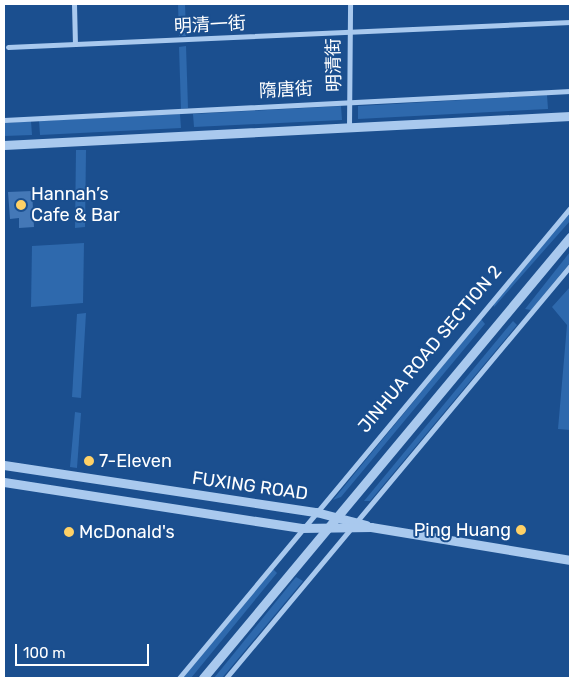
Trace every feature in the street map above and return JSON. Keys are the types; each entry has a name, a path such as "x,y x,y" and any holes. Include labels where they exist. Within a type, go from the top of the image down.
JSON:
{"street":[{"path":"74,4 74,44"},
{"name":"明清街","path":"349,127 347,32 350,4"},
{"name":"明清一街","path":"8,47 570,22"},
{"name":"隋唐街","path":"4,120 570,91"},
{"path":"4,145 570,116"},
{"name":"JINHUA ROAD SECTION 2","path":"179,678 301,528 570,208"},
{"name":"JINHUA ROAD SECTION 2","path":"203,678 335,516 570,237"},
{"path":"226,678 570,266"},
{"name":"FUXING ROAD","path":"4,465 316,512 335,516 353,524 570,560"},
{"name":"FUXING ROAD","path":"4,482 301,528 326,529 353,524"}],"shaded area":[{"path":"178,4 185,4 186,36 179,36"},
{"path":"186,46 188,108 181,109 179,47"},
{"path":"547,95 548,109 358,119 358,106"},
{"path":"341,106 342,120 194,127 193,114"},
{"path":"180,114 181,128 40,135 39,121"},
{"path":"31,121 32,135 4,136 4,123"},
{"path":"76,150 86,150 85,227 75,228"},
{"path":"570,211 570,221 494,307 493,304"},
{"path":"84,243 83,303 31,307 32,246"},
{"path":"570,252 570,263 531,310 525,309"},
{"path":"570,287 570,430 558,429 567,325 552,307"},
{"path":"86,313 81,398 72,397 77,314"},
{"path":"481,319 485,324 341,497 333,500"},
{"path":"513,321 517,325 370,501 364,501"},
{"path":"75,412 81,413 77,468 70,467"},
{"path":"273,569 277,573 191,678 182,678"},
{"path":"296,577 303,581 222,678 214,678"}],"building":[{"name":"Hannah’s Cafe & Bar","path":"32,191 34,227 19,228 19,218 10,219 8,192"}],"place":[{"name":"Hannah’s Cafe & Bar","path":"21,205"},
{"name":"7-Eleven","path":"89,461"},
{"name":"Ping Huang","path":"521,530"},
{"name":"McDonald's","path":"69,532"}]}
